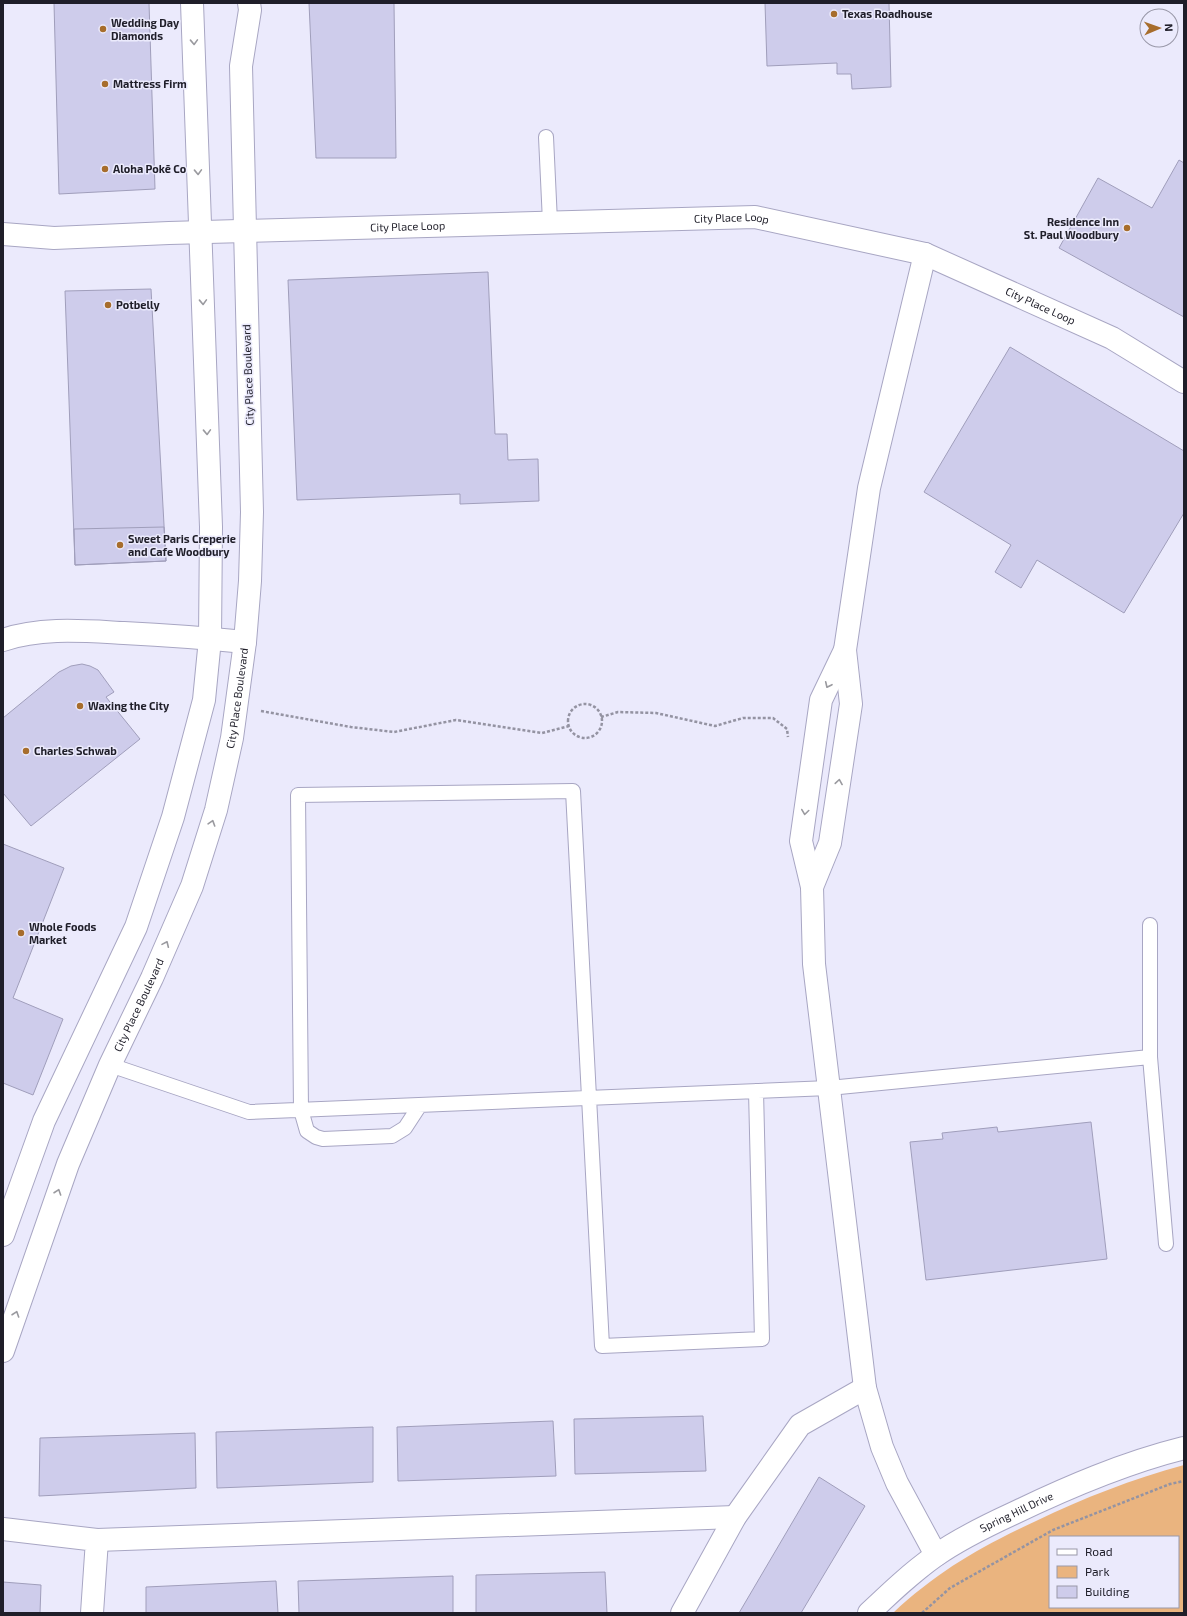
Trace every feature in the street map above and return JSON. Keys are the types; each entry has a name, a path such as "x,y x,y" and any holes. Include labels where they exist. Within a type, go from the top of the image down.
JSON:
{"street":[{"path":"3,1235 44,1121 136,927 173,817 204,700 210,639 211,527 192,3"},
{"name":"City Place Boulevard","path":"3,1351 68,1164 110,1065 152,978 192,886 216,810 232,738 245,642 250,581 252,512 241,66 249,3"},
{"name":"City Place Loop","path":"3,234 54,238 200,232 755,217 925,254 1112,338 1184,382"},
{"path":"812,887 830,843 851,704 845,650 869,488 925,254"},
{"path":"3,640 19,634 74,630 245,642"},
{"path":"845,650 822,700 801,841 812,887 814,964 865,1388 882,1447 896,1483 936,1555"},
{"path":"682,1613 735,1517 800,1425 865,1388"},
{"name":"Spring Hill Drive","path":"869,1613 911,1574 936,1555 986,1526 1081,1481 1160,1454 1184,1448"},
{"path":"3,1529 97,1540 735,1517"},
{"path":"92,1613 97,1540"}],"lane":[{"path":"546,137 550,222"},
{"path":"420,1105 405,1128 392,1136 323,1139 316,1137 307,1131 301,1110 298,795 572,790 602,1346 762,1339 756,1091"},
{"path":"1150,926 1150,1057 1166,1244"},
{"path":"110,1065 249,1112 829,1088 1150,1057"}],"path":[{"path":"584,704 592,706 598,710 601,717 602,724 598,731 593,736 586,738 579,737 572,732 569,726 571,711 577,706 584,704"},
{"path":"236,707 351,727 394,732 456,720 542,733 569,726"},
{"path":"601,717 618,712 656,713 715,726 743,718 774,718 787,729 790,750 800,764 811,771"},
{"path":"922,1613 950,1588 1052,1530 1170,1484 1184,1481"}],"green space":[{"path":"1184,1465 1184,1613 893,1613 943,1572 996,1540 1090,1497 1127,1483"}],"building":[{"path":"54,3 149,3 155,189 59,194"},
{"path":"309,3 394,3 396,158 316,158"},
{"path":"765,3 889,3 891,87 852,89 851,74 837,74 837,63 767,66"},
{"name":"Residence Inn St. Paul Woodbury","path":"1179,160 1184,163 1184,317 1059,248 1098,178 1152,208"},
{"path":"488,272 495,434 507,434 508,460 538,459 539,501 460,504 460,494 297,500 288,280"},
{"path":"151,289 166,561 75,565 65,291"},
{"path":"1010,347 1184,451 1184,513 1124,613 1037,560 1021,588 995,572 1011,545 924,492"},
{"name":"Sweet Paris Creperie and Cafe Woodbury","path":"164,527 166,561 75,565 74,529"},
{"path":"82,664 98,670 114,692 106,697 140,739 31,826 3,793 3,718 59,672 71,666"},
{"name":"Whole Foods Market","path":"3,844 64,868 13,998 63,1019 33,1095 3,1083"},
{"path":"1091,1122 1107,1259 926,1280 910,1142 943,1139 942,1133 997,1127 998,1132"},
{"path":"703,1416 706,1471 575,1474 574,1419"},
{"path":"553,1421 556,1476 398,1481 397,1427"},
{"path":"373,1427 373,1482 217,1488 216,1432"},
{"path":"195,1433 196,1488 39,1496 40,1438"},
{"path":"819,1477 865,1506 801,1613 739,1613"},
{"path":"605,1572 607,1613 476,1613 476,1575"},
{"path":"453,1576 453,1613 299,1613 298,1581"},
{"path":"276,1581 278,1613 146,1613 146,1587"},
{"path":"3,1582 41,1585 40,1613 3,1613"}],"place":[{"name":"Texas Roadhouse","path":"834,14"},
{"name":"Wedding Day Diamonds","path":"103,29"},
{"name":"Mattress Firm","path":"105,84"},
{"name":"Aloha Pokē Co","path":"105,169"},
{"name":"Residence Inn St. Paul Woodbury","path":"1127,228"},
{"name":"Potbelly","path":"108,305"},
{"name":"Sweet Paris Creperie and Cafe Woodbury","path":"120,545"},
{"name":"Waxing the City","path":"80,706"},
{"name":"Charles Schwab","path":"26,751"},
{"name":"Whole Foods Market","path":"21,933"}]}
